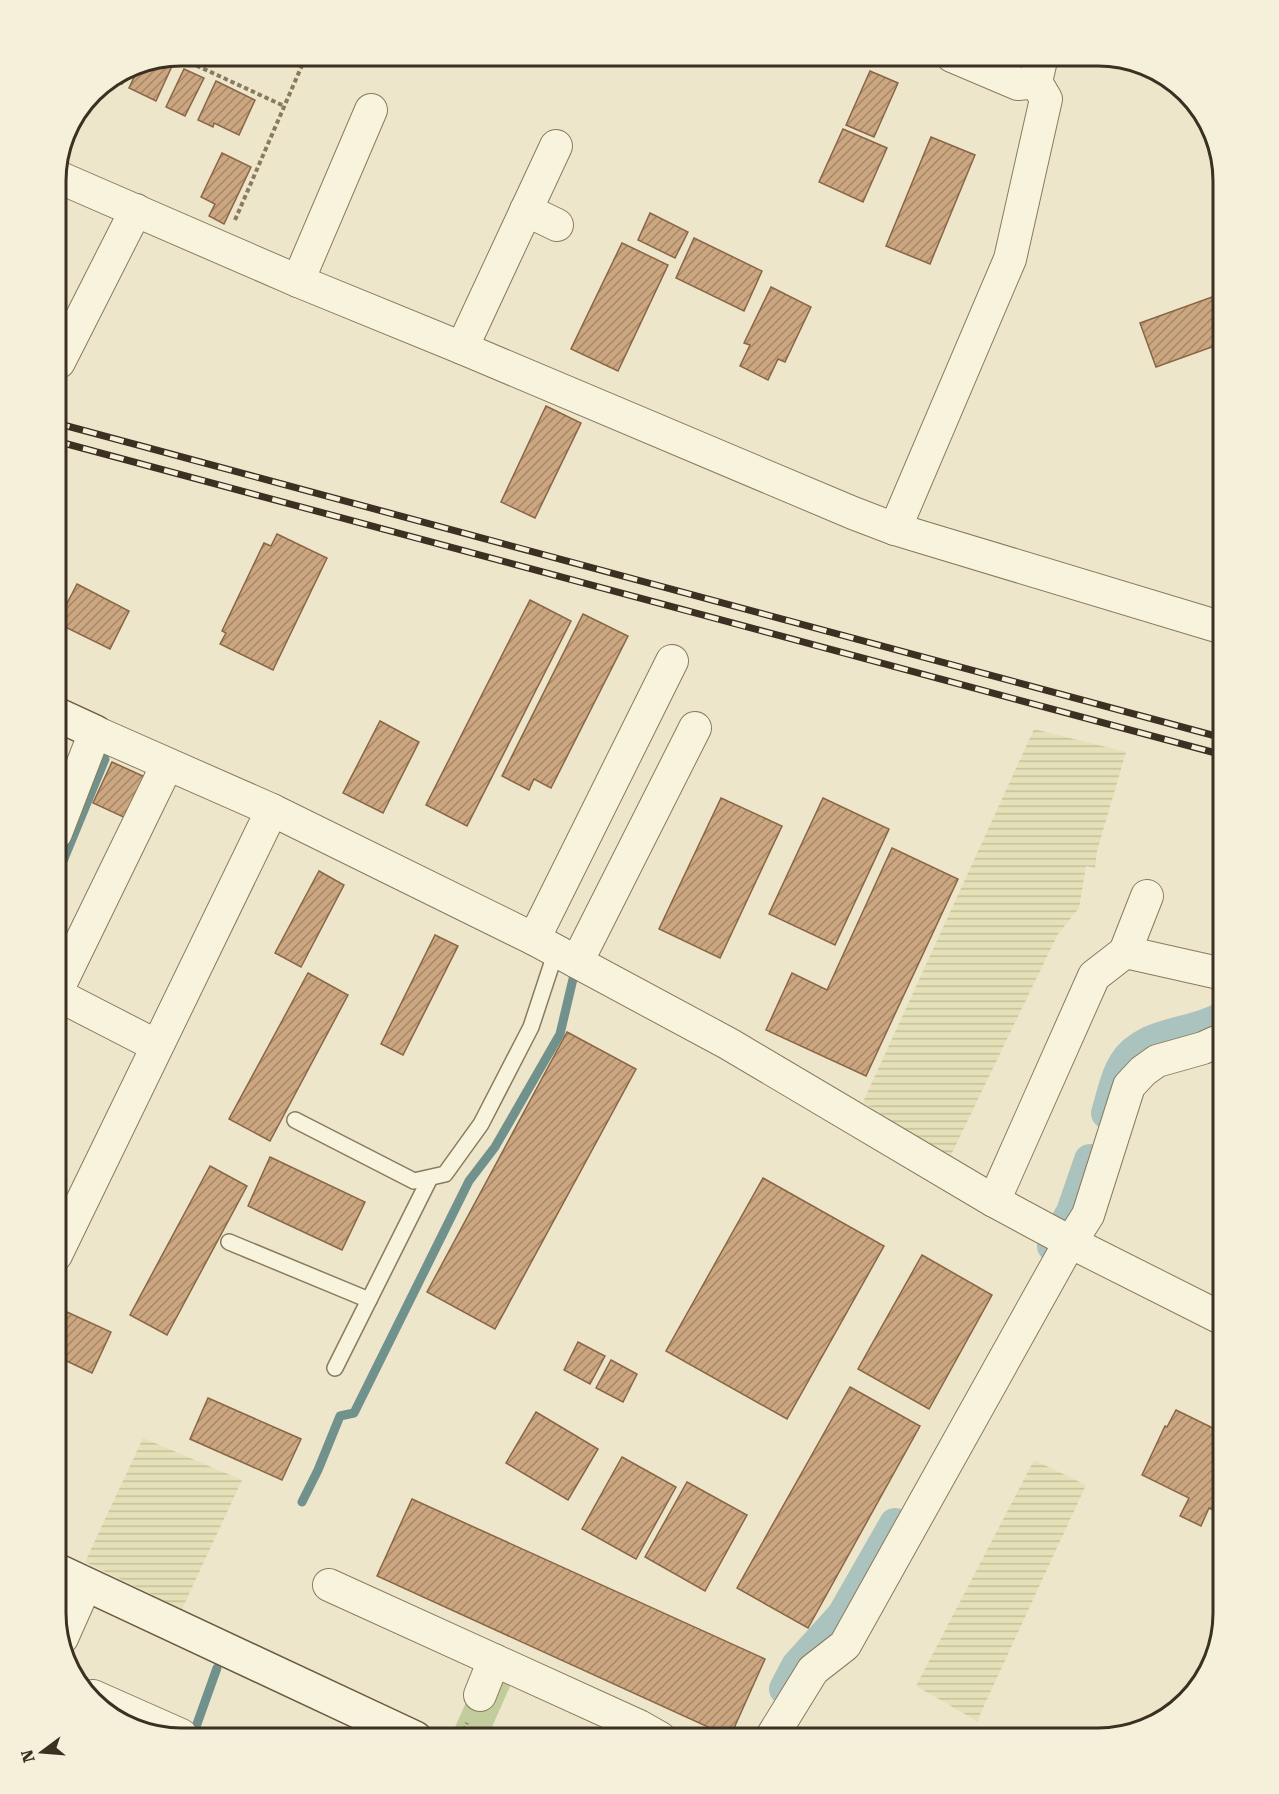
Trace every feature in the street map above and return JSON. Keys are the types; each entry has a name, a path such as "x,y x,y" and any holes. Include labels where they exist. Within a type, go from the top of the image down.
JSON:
{"street":[{"path":"896,529 1011,259 1046,99 1039,69 1018,84 976,66"},
{"path":"298,281 371,110"},
{"path":"462,348 556,147"},
{"path":"66,180 298,281 853,513 896,529 1213,625"},
{"path":"66,348 136,210"},
{"path":"526,210 557,225"},
{"path":"555,950 672,661"},
{"path":"66,719 272,810 555,950 729,1044 994,1201 1213,1313"},
{"path":"555,950 695,728"},
{"path":"66,807 95,732"},
{"path":"66,973 167,765"},
{"path":"66,1233 272,810"},
{"path":"994,1201 1094,976 1125,952 1147,896"},
{"path":"1125,952 1213,972"},
{"path":"66,999 157,1046"},
{"path":"1060,1236 1088,1215 1129,1086 1143,1071 1157,1061 1213,1043"},
{"path":"777,1728 813,1670 845,1645 1062,1256 1060,1236"},
{"path":"66,1575 394,1728"},
{"path":"67,1627 86,1584"},
{"path":"329,1585 494,1660 615,1728 639,1726 642,1728"},
{"path":"480,1695 494,1660"},
{"path":"111,1704 162,1727"}],"lane":[{"path":"295,1120 414,1181 444,1174 481,1124 531,1027 555,950"},
{"path":"335,1368 430,1178"},
{"path":"229,1242 369,1300"}],"path":[{"path":"198,66 284,106"},
{"path":"223,248 302,66"}],"shaded area":[{"path":"1034,729 1126,752 1097,851 1095,868 1086,866 1079,908 1058,934 949,1159 863,1102"},
{"path":"143,1438 242,1480 182,1609 85,1562"},
{"path":"1034,1460 1086,1485 977,1721 916,1686"}],"green space":[{"path":"506,1680 512,1682 491,1728 455,1728 471,1691"}],"building":[{"path":"172,66 156,101 129,88 135,76"},
{"path":"184,69 204,78 185,116 166,107"},
{"path":"870,71 898,83 874,137 846,125"},
{"path":"216,81 255,100 239,135 214,123 213,127 198,120"},
{"path":"843,129 887,148 863,202 819,182"},
{"path":"931,137 975,155 930,264 886,246"},
{"path":"222,153 251,167 224,224 209,216 215,204 201,197"},
{"path":"650,213 688,232 675,258 638,240"},
{"path":"694,238 762,271 744,311 676,278"},
{"path":"622,243 668,265 618,371 571,349"},
{"path":"771,287 811,307 785,362 778,359 768,380 740,366 750,345 744,343"},
{"path":"1213,297 1213,347 1156,367 1140,323"},
{"path":"546,406 581,423 535,518 501,502"},
{"path":"277,534 327,558 273,670 220,644 226,633 222,631 264,543 271,546"},
{"path":"77,584 129,611 110,649 66,627 66,605"},
{"path":"530,600 571,621 467,826 426,805"},
{"path":"583,614 628,636 551,788 534,779 529,790 502,776"},
{"path":"380,721 419,742 383,813 343,793"},
{"path":"112,762 145,777 130,820 93,803"},
{"path":"721,798 782,826 720,958 659,929"},
{"path":"823,798 889,829 835,945 769,914"},
{"path":"892,848 958,879 866,1076 766,1030 792,973 827,990"},
{"path":"319,871 344,885 301,967 275,953"},
{"path":"435,935 458,946 403,1055 381,1044"},
{"path":"308,973 348,995 270,1141 229,1119"},
{"path":"567,1032 636,1069 495,1329 427,1292"},
{"path":"270,1157 365,1202 342,1250 248,1206"},
{"path":"210,1166 247,1186 167,1335 130,1315"},
{"path":"763,1178 884,1246 787,1419 666,1351"},
{"path":"922,1255 992,1295 929,1409 858,1369"},
{"path":"66,1312 111,1332 92,1373 66,1361"},
{"path":"578,1342 605,1356 590,1384 564,1370"},
{"path":"611,1360 637,1374 623,1402 596,1388"},
{"path":"850,1387 920,1426 808,1628 737,1588"},
{"path":"208,1398 301,1439 282,1480 190,1439"},
{"path":"1176,1410 1213,1428 1213,1510 1209,1508 1201,1526 1180,1516 1189,1498 1142,1475 1165,1426 1167,1427"},
{"path":"536,1412 598,1449 568,1500 506,1463"},
{"path":"622,1457 676,1487 636,1559 582,1529"},
{"path":"687,1482 747,1515 705,1591 645,1557"},
{"path":"412,1499 765,1659 734,1728 710,1728 377,1576"}],"waterway":[{"path":"66,854 105,759"},
{"path":"302,1502 340,1416 354,1413 469,1181 495,1147 560,1034 573,979"},
{"path":"1107,1113 1118,1075 1133,1053 1156,1039 1213,1022"},
{"path":"1053,1246 1072,1212 1090,1160"},
{"path":"785,1689 797,1666 843,1615 895,1524"},
{"path":"196,1728 217,1668"}],"railway":[{"path":"66,426 1213,735"},
{"path":"66,444 1213,752"}]}
